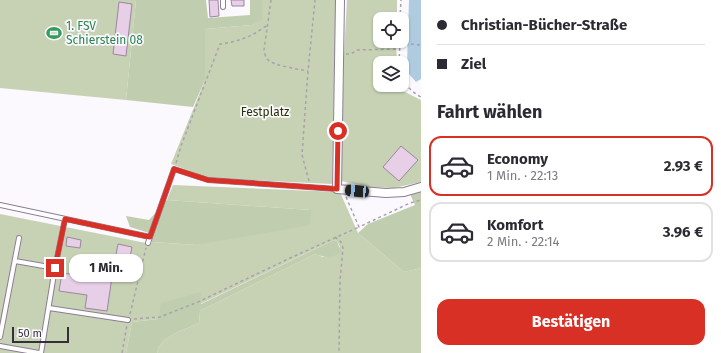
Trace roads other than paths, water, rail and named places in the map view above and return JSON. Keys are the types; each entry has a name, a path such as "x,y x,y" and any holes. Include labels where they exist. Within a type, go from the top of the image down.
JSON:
{"street":[{"path":"340,0 340,189 396,193 421,186"}],"lane":[{"path":"223,0 223,7"},
{"path":"148,243 174,169 208,180 340,189"},
{"path":"0,205 150,237"},
{"path":"0,346 40,353 65,219"},
{"path":"0,336 19,238"},
{"path":"15,261 55,268"},
{"path":"48,308 128,320"}],"water":[{"path":"409,0 421,0 421,79 416,82 409,74 409,56 407,56 408,48 409,48"}],"place":[{"name":"1. FSV Schierstein 08","path":"54,33"}],"park label":[{"name":"Festplatz","path":"265,112"}]}
